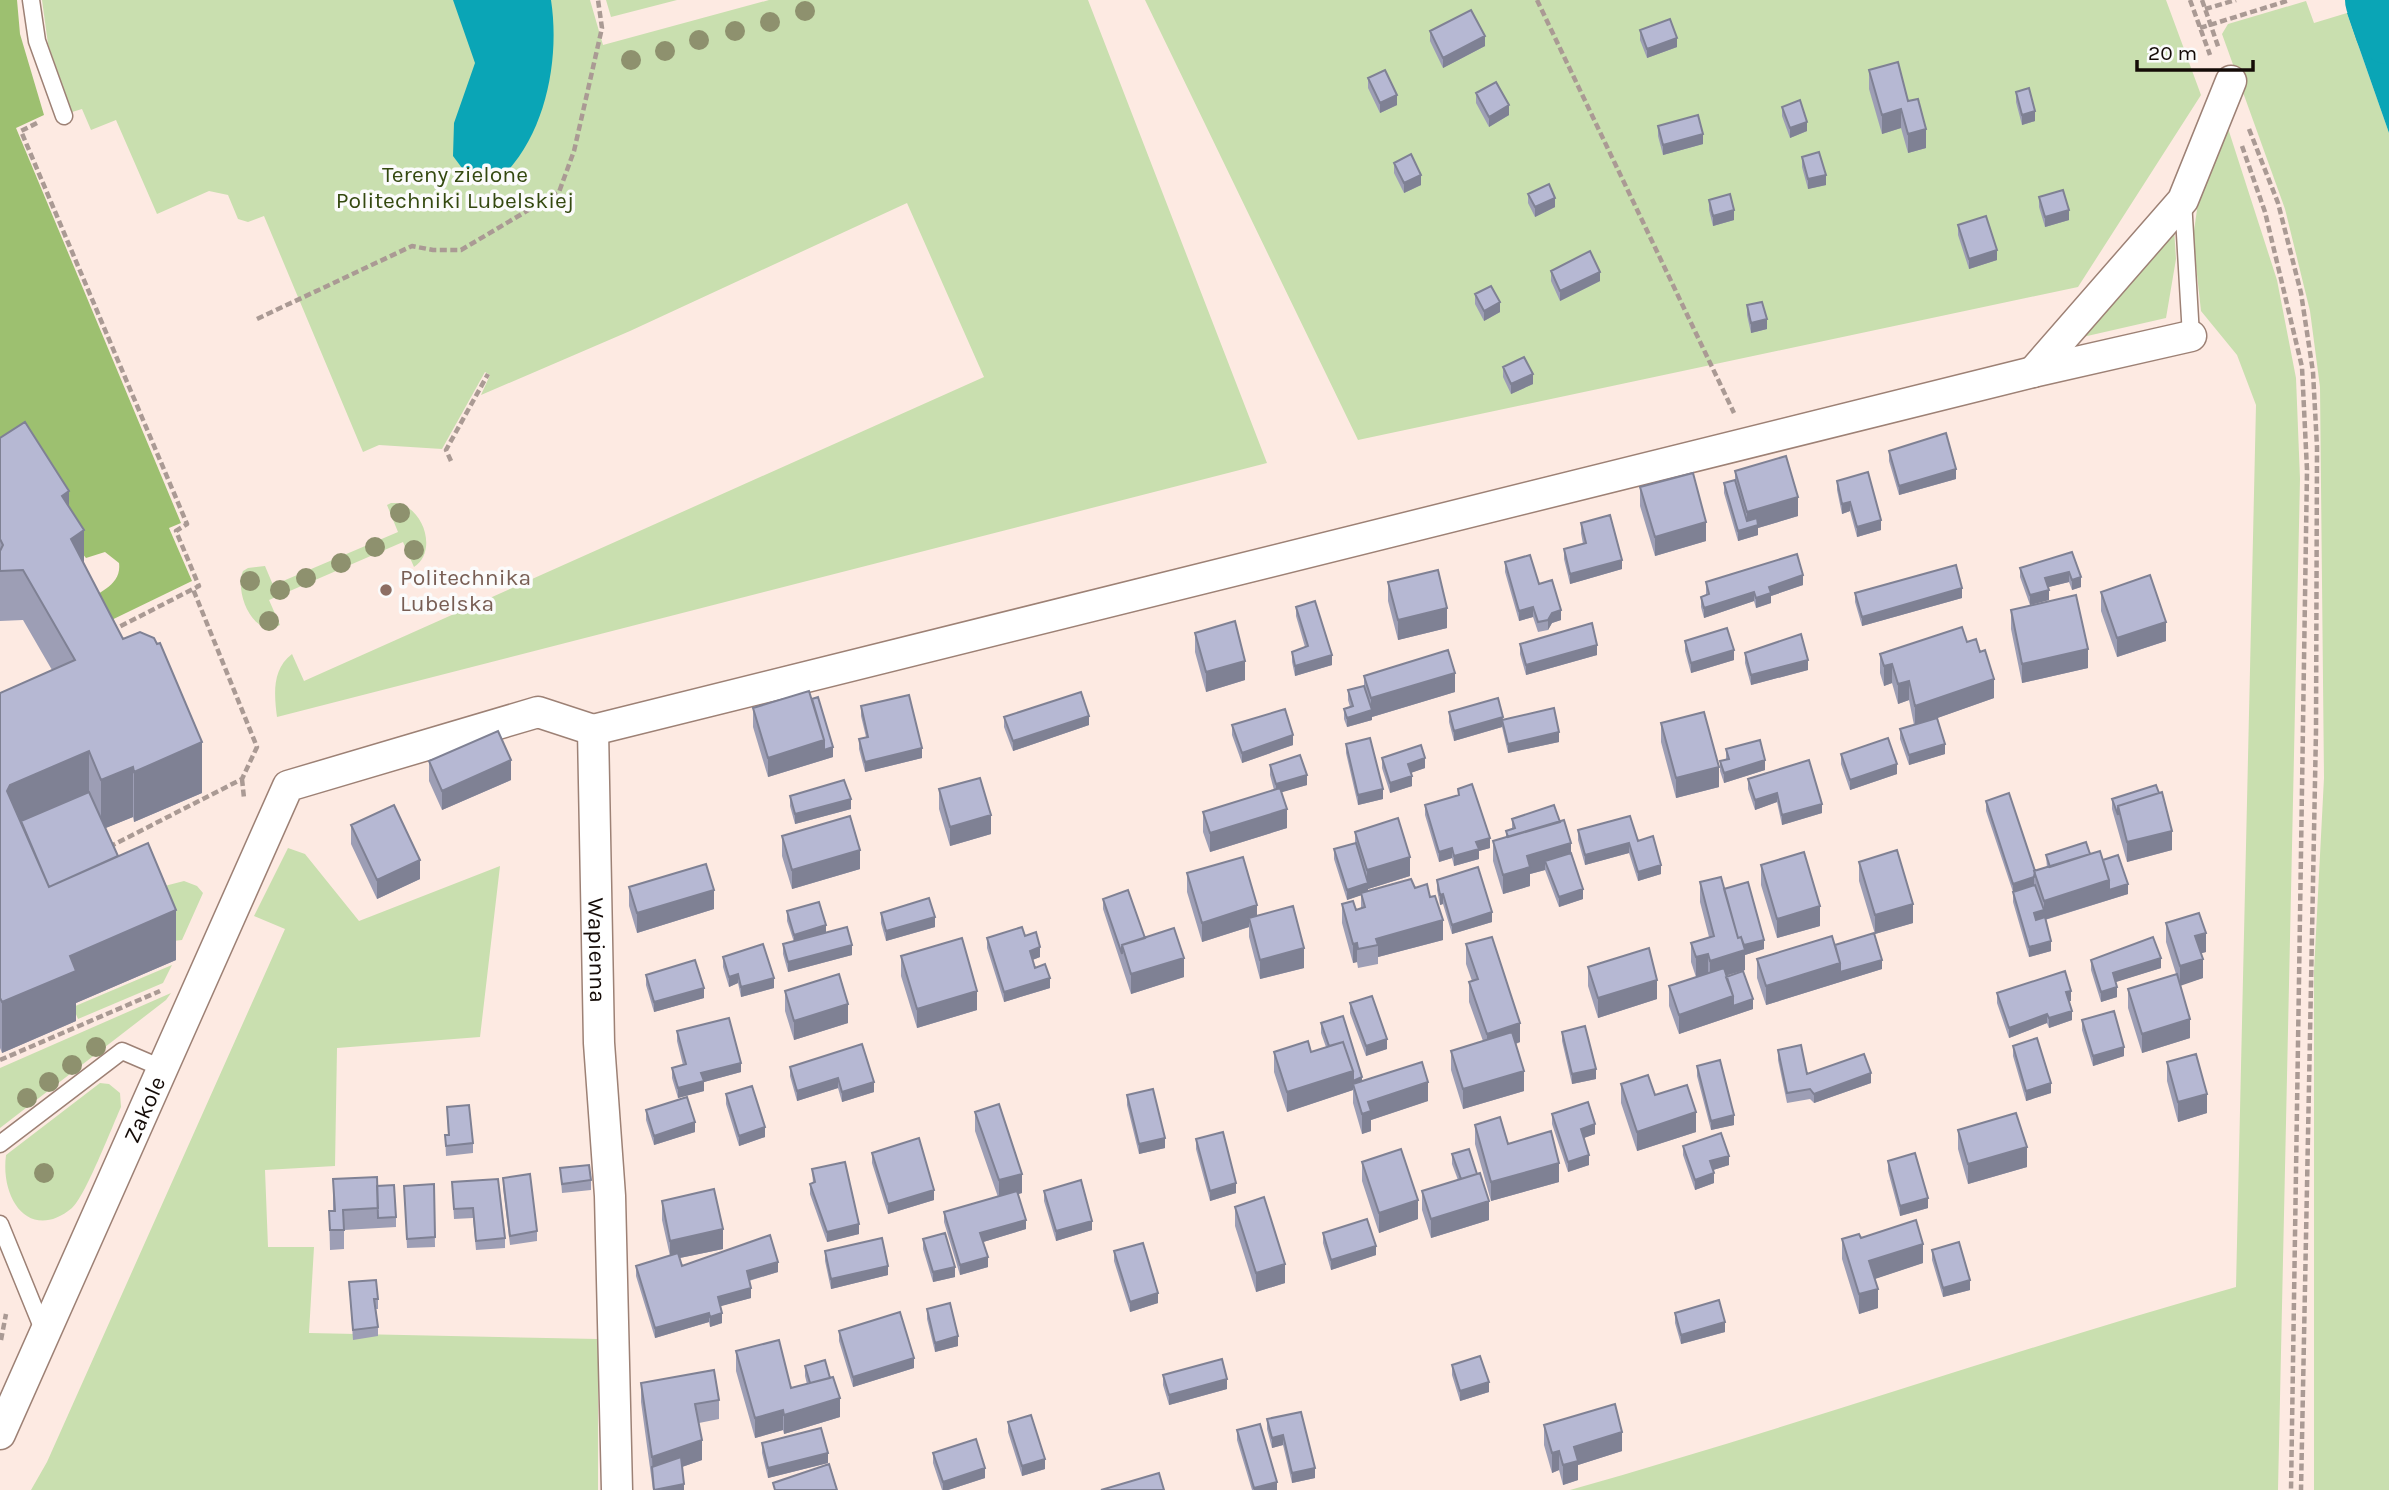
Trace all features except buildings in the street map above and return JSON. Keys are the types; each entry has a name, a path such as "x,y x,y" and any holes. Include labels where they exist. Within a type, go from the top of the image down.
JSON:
{"street":[{"path":"2033,372 2183,200 2227,87"},
{"path":"593,730 2033,372 2190,336"},
{"name":"Zakole","path":"0,1434 288,786 538,712 593,730"},
{"name":"Wapienna","path":"593,730 599,1043 610,1196 617,1490"}],"lane":[{"path":"31,0 37,41 64,116"},
{"path":"2183,200 2190,336"},
{"path":"0,1144 122,1051 164,1069"},
{"path":"0,1224 45,1334"}],"path":[{"path":"257,319 412,246 433,250 461,250 559,192 574,151 602,28 598,0"},
{"path":"1537,0 1748,443"},
{"path":"2190,0 2278,203 2301,293 2313,372 2316,731 2301,1490"},
{"path":"2202,0 2265,212 2302,367 2308,470 2291,1490"},
{"path":"2205,9 2236,0"},
{"path":"2200,28 2290,0"},
{"path":"40,122 21,131 187,524 176,531 199,586 109,632"},
{"path":"451,461 446,450 488,374"},
{"path":"109,847 242,779 257,747 193,589"},
{"path":"0,1060 168,988"}],"green space":[{"path":"0,0 17,0 20,34 44,115 16,128 181,523 169,528 192,581 95,628 82,603 113,583 119,571 119,563 105,552 86,558 0,452"},
{"name":"Tereny zielone Politechniki Lubelskiej","path":"42,0 590,0 603,45 769,0 1088,0 1267,463 277,717 275,691 278,674 285,660 292,654 304,681 984,377 907,203 630,331 481,395 490,375 485,372 442,449 379,445 363,452 264,216 248,222 238,219 228,195 209,191 157,214 116,120 91,130 82,109 72,112 48,44"},
{"path":"606,0 677,0 611,17"},
{"path":"1145,0 2166,0 2201,95 2078,287 1358,440"},
{"path":"2306,1 2314,23 2347,13 2389,133 2389,1490 2314,1490 2314,971 2324,778 2320,387 2310,311 2285,209 2222,34 2228,24"},
{"path":"2225,119 2277,280 2296,378 2300,479 2278,1490 1570,1490 2236,1287 2256,405 2237,355 2201,311 2193,238 2200,188"},
{"path":"2174,228 2176,259 2166,318 2074,339"},
{"path":"402,504 411,510 424,528 426,550 414,567 403,542 269,600 280,625 270,628 254,620 241,590 243,571 265,566 273,585 398,532 387,505"},
{"path":"288,848 305,854 359,921 500,866 480,1037 337,1048 335,1166 265,1170 268,1247 314,1247 309,1333 598,1339 598,1490 31,1490 47,1462 285,929 254,916"},
{"path":"184,881 197,886 203,893 182,940 173,941 153,889"},
{"path":"172,965 163,983 78,1019 73,1007"},
{"path":"171,993 166,1000 0,1128 0,1068"},
{"path":"100,1083 109,1084 120,1093 121,1107 84,1190 72,1208 57,1217 44,1221 21,1212 8,1187 6,1155"}],"water":[{"path":"453,0 551,0 553,46 547,94 530,139 503,176 477,178 465,172 453,156 454,123 475,63"},
{"path":"2389,1 2389,133 2347,13"}],"waterway":[{"path":"2379,0 2389,30"}],"place":[{"name":"Politechnika Lubelska","path":"386,590"}]}
